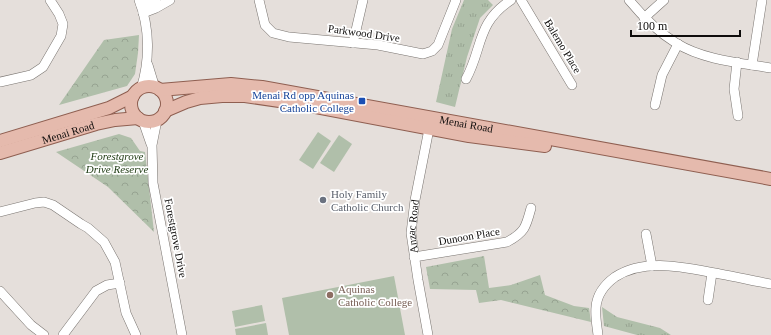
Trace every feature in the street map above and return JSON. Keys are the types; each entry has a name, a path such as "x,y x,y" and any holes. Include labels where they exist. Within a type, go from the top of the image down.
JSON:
{"main road":[{"name":"Menai Road","path":"158,89 231,84 262,87 430,123 770,180"},
{"path":"149,86 158,89 164,94 167,106 163,116 152,122 140,120 133,112 131,106 137,93 149,86"},
{"name":"Menai Road","path":"0,141 109,108 137,93"},
{"name":"Menai Road","path":"166,111 186,102 200,98 245,96 307,105 387,120 430,123"},
{"name":"Menai Road","path":"0,153 96,124 120,119 140,120"}],"street":[{"path":"0,82 31,74 43,67 61,36 63,24 59,14 50,0"},
{"path":"141,6 156,0"},
{"path":"141,6 156,8 170,0"},
{"name":"Parkwood Drive","path":"259,0 265,25 273,33 378,46 423,54 432,51 438,45 456,0"},
{"path":"353,43 364,0"},
{"path":"466,80 473,67 482,34 488,21 504,4 511,0"},
{"name":"Balemo Place","path":"521,0 572,84"},
{"path":"629,0 644,18 678,44 709,57 771,68"},
{"path":"644,18 664,0"},
{"path":"752,65 762,0"},
{"path":"137,93 147,61 146,33 141,6"},
{"path":"655,105 662,75 678,44"},
{"path":"147,61 158,89"},
{"path":"737,62 734,89 738,116"},
{"path":"140,120 152,145"},
{"path":"152,145 157,120"},
{"name":"Anzac Road","path":"428,335 411,233 430,123"},
{"name":"Forestgrove Drive","path":"152,145 153,183 182,335"},
{"path":"0,212 44,202 53,205 88,228 104,242 115,262 126,313 136,335"},
{"name":"Dunoon Place","path":"414,258 507,242 519,236 527,224 531,208"},
{"path":"646,234 652,266"},
{"path":"598,335 596,307 602,289 608,282 620,274 642,266 671,266 771,284"},
{"path":"708,300 712,273"},
{"path":"64,335 96,290 107,285 120,283"},
{"path":"0,291 31,325 44,335"}],"green space":[{"path":"464,0 488,0 493,5 480,18 467,57 455,107 436,102 452,29"},
{"path":"139,35 135,74 127,86 59,105 104,40"},
{"path":"318,132 331,141 313,169 299,160"},
{"name":"Forestgrove Drive Reserve","path":"119,134 131,138 140,151 145,152 154,232 108,187 56,152"},
{"path":"339,135 352,144 334,172 320,163"},
{"path":"484,256 489,288 511,285 540,275 545,295 574,306 589,308 591,322 501,300 479,303 476,290 430,289 426,267"},
{"path":"394,276 405,335 289,335 282,298"},
{"path":"262,305 265,321 235,327 232,311"},
{"path":"602,307 617,317 660,328 671,335 637,335 604,326"},
{"path":"266,323 268,335 236,335 235,329"}],"place":[{"name":"Menai Rd opp Aquinas Catholic College","path":"362,101"},
{"name":"Holy Family Catholic Church","path":"323,200"},
{"name":"Aquinas Catholic College","path":"330,295"}]}
